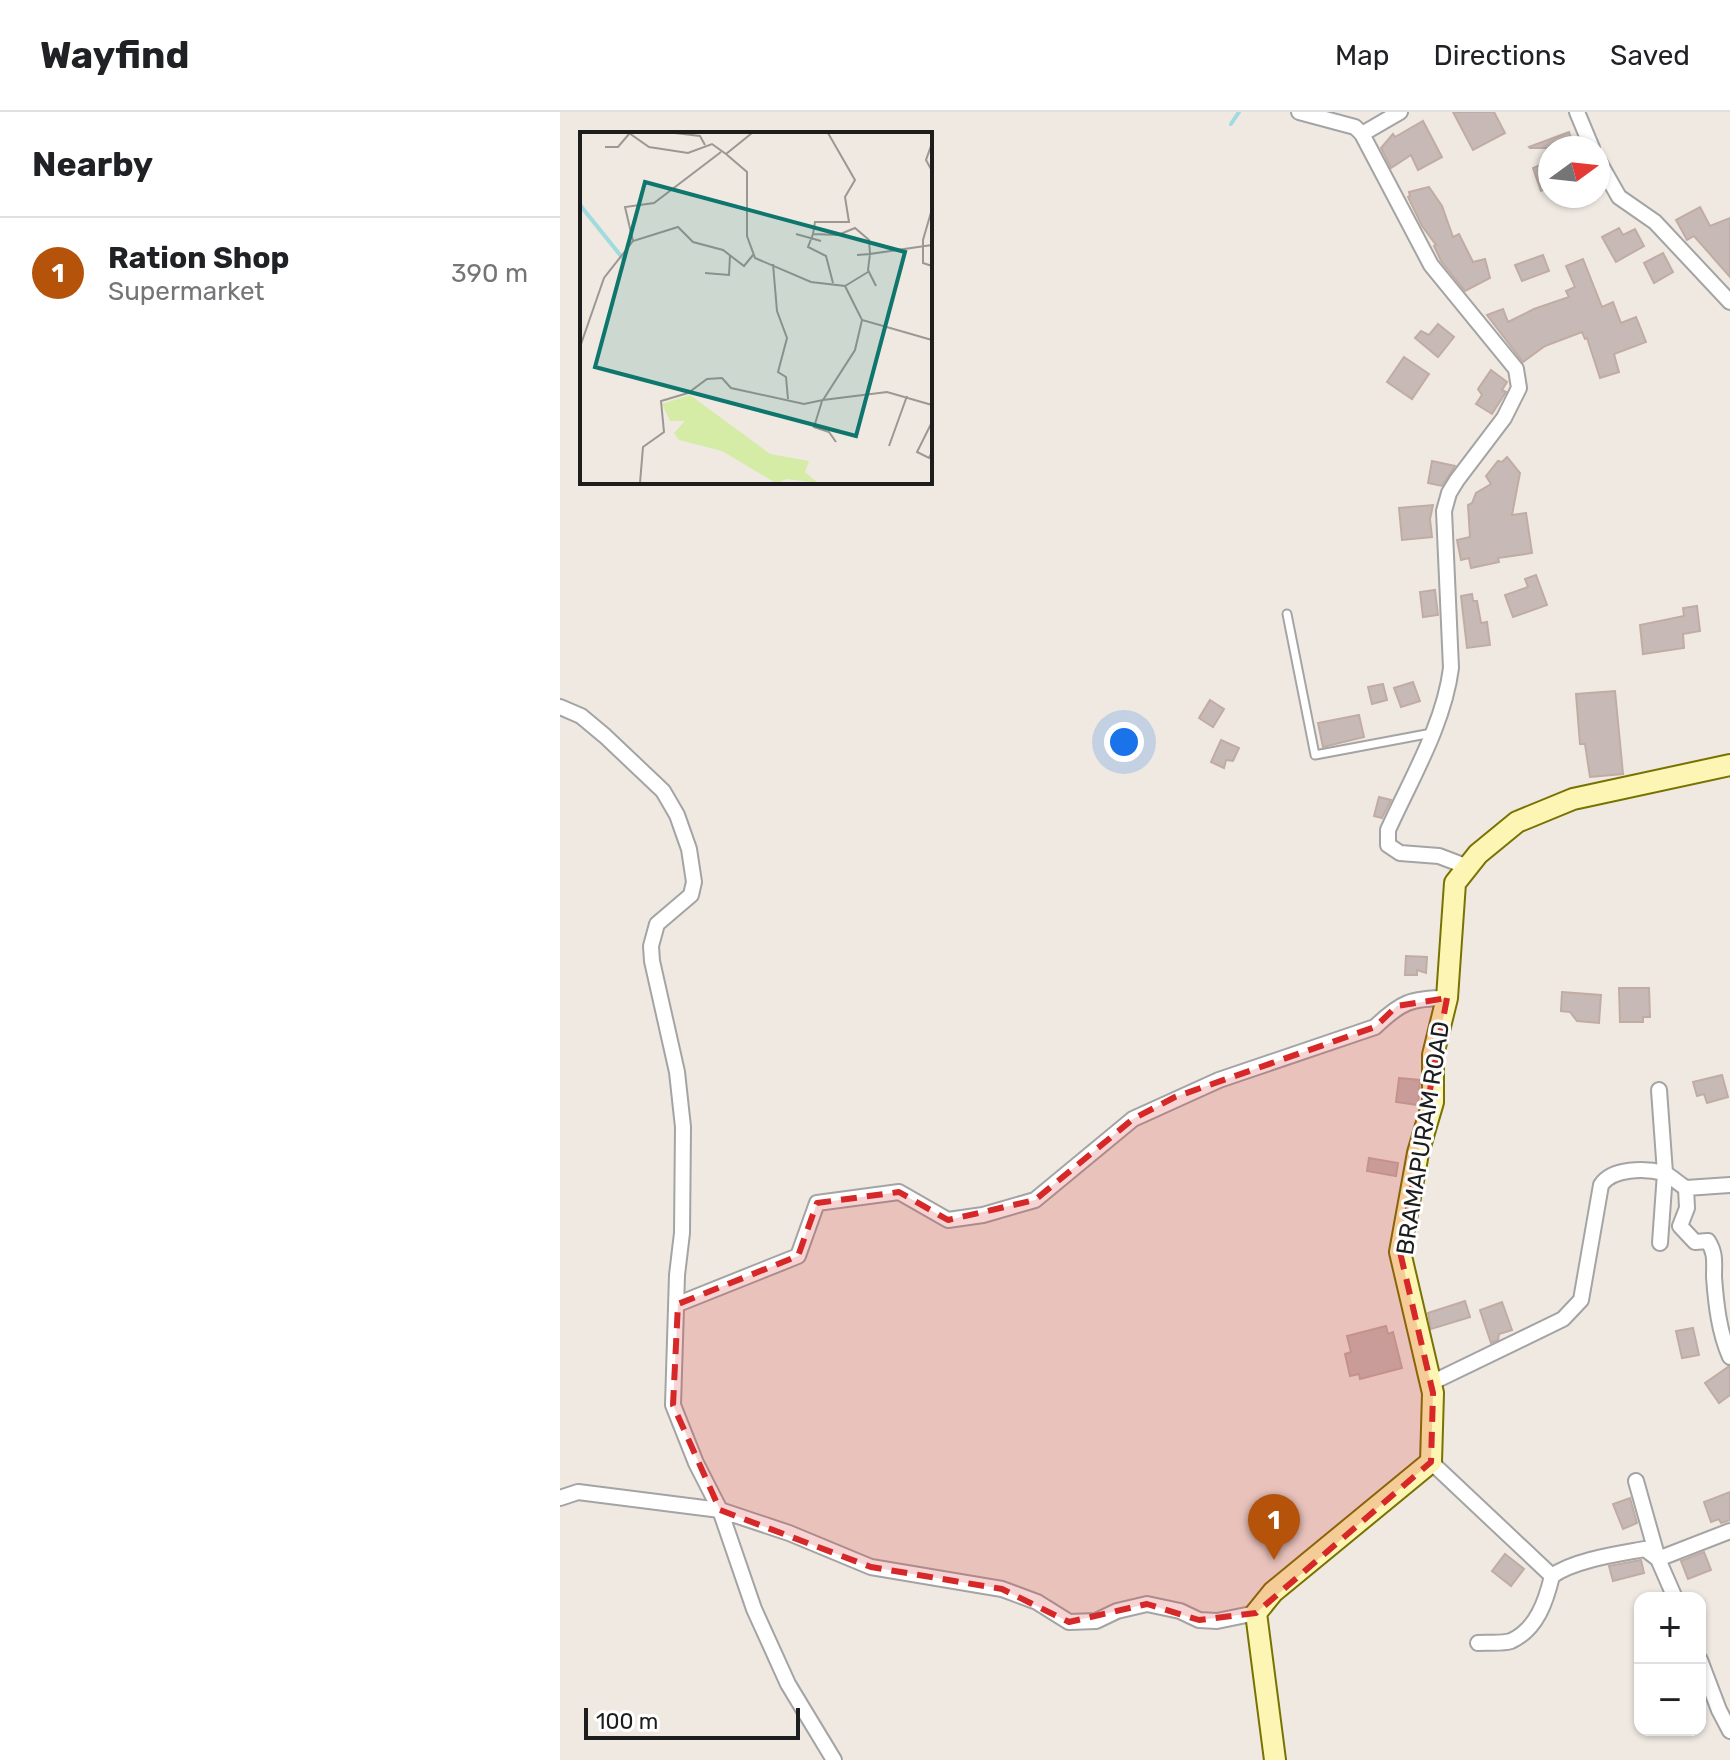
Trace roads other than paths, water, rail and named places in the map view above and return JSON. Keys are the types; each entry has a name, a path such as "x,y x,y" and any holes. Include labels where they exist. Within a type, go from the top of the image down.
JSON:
{"street":[{"path":"1299,112 1355,127 1362,134 1431,265 1516,369 1519,388 1504,418 1457,480 1444,511 1451,668 1449,684 1432,732 1388,830 1388,845 1400,853 1439,856 1468,867"},
{"path":"1362,134 1400,112"},
{"path":"1577,112 1587,136"},
{"path":"1610,181 1619,197 1655,222 1730,302"},
{"path":"560,707 581,716 663,791 677,815 689,849 694,882 691,895 657,924 651,946 677,1072 683,1127 682,1233 677,1275 673,1405 696,1463 720,1510 754,1609 788,1684 834,1760"},
{"name":"BRAMAPURAM ROAD","path":"1431,1462 1431,1383 1400,1252 1418,1153 1433,1102 1433,1055 1447,998 1455,883 1478,854 1517,822 1573,799 1730,765"},
{"path":"678,1304 798,1256 817,1203 899,1192 948,1220 983,1215 1035,1200 1133,1119 1175,1097 1375,1027 1397,1006 1419,998 1447,998"},
{"path":"1659,1090 1665,1173 1660,1243"},
{"path":"1431,1383 1563,1319 1581,1300 1601,1185 1605,1179 1621,1172 1665,1173 1686,1188 1730,1185"},
{"path":"1686,1188 1687,1208 1680,1226 1695,1242 1708,1241 1715,1252 1722,1340 1730,1357"},
{"path":"560,1498 578,1492 720,1510 789,1533 871,1567 1002,1589 1037,1602 1069,1622 1096,1621 1117,1611 1147,1604 1180,1611 1199,1620 1217,1621 1256,1613 1273,1592 1431,1462 1552,1576"},
{"path":"1636,1481 1658,1559 1672,1592"},
{"path":"1658,1559 1730,1531"},
{"path":"1478,1643 1509,1642 1527,1629 1545,1606 1552,1576 1560,1570 1645,1549 1658,1559"},
{"path":"1256,1613 1275,1760"},
{"path":"1702,1664 1730,1731"}],"lane":[{"path":"1287,614 1315,755 1432,732"}],"waterway":[{"path":"1231,124 1239,112"}],"place":[{"name":"Ration Shop","path":"1274,1560"}]}
